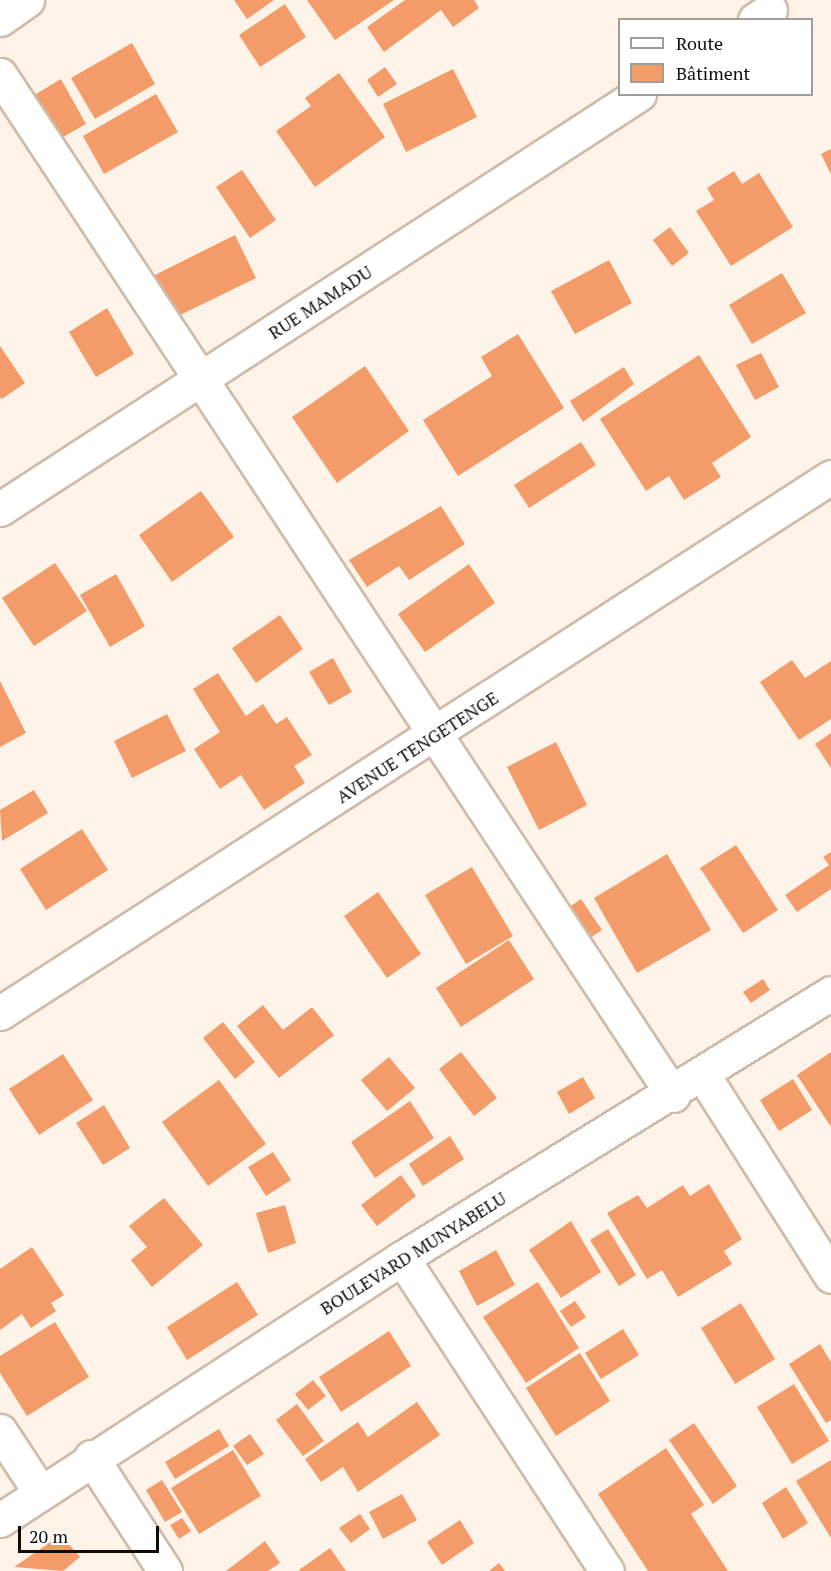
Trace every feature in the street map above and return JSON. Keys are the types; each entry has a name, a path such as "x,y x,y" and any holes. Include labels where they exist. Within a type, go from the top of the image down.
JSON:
{"street":[{"path":"0,19 27,0"},
{"path":"0,75 202,379 433,737 673,1095"},
{"name":"RUE MAMADU","path":"0,509 636,96"},
{"name":"AVENUE TENGETENGE","path":"0,1012 433,737 831,477"},
{"name":"BOULEVARD MUNYABELU","path":"0,1520 91,1457 402,1258 673,1095 831,993"},
{"path":"703,1076 831,1276"},
{"path":"402,1258 608,1571"},
{"path":"0,1431 40,1492"},
{"path":"91,1457 165,1571"}],"building":[{"path":"234,0 274,0 247,19"},
{"path":"307,0 394,0 335,40"},
{"path":"405,0 474,0 479,8 453,27 441,10 384,52 367,27"},
{"path":"285,4 306,37 260,67 239,35"},
{"path":"132,43 155,84 95,119 71,78"},
{"path":"385,67 397,84 378,97 367,80"},
{"path":"453,69 477,117 406,152 383,104"},
{"path":"339,73 385,137 315,187 276,131 311,106 305,98"},
{"path":"61,79 86,124 56,141 31,97"},
{"path":"156,94 178,132 104,174 83,136"},
{"path":"831,149 831,174 821,154"},
{"path":"242,170 276,220 250,238 216,187"},
{"path":"734,171 742,184 759,173 793,227 731,266 696,211 714,200 707,188"},
{"path":"670,227 689,253 672,266 653,240"},
{"path":"235,235 256,278 172,319 151,277"},
{"path":"609,260 632,303 575,334 551,291"},
{"path":"782,273 806,313 752,344 729,305"},
{"path":"107,308 134,354 96,377 69,332"},
{"path":"518,334 564,408 458,476 423,420 492,376 481,357"},
{"path":"0,346 25,383 2,399 0,397"},
{"path":"761,353 779,387 755,400 736,365"},
{"path":"699,355 751,437 712,463 721,477 684,500 669,476 646,491 600,419"},
{"path":"365,366 409,431 337,483 292,417"},
{"path":"624,367 634,384 583,422 570,401"},
{"path":"581,442 596,465 529,508 514,485"},
{"path":"201,491 234,537 172,582 139,535"},
{"path":"441,506 465,544 409,580 399,566 367,587 349,560"},
{"path":"55,563 87,611 34,646 2,598"},
{"path":"469,564 495,603 425,652 398,614"},
{"path":"116,574 145,626 110,647 80,595"},
{"path":"280,615 303,649 256,683 232,648"},
{"path":"333,658 352,692 329,705 309,672"},
{"path":"792,660 805,678 831,661 831,719 799,740 760,682"},
{"path":"218,673 246,716 263,704 276,724 287,717 312,755 294,766 305,783 264,810 241,775 220,789 194,749 220,732 193,689"},
{"path":"0,681 26,733 0,747"},
{"path":"167,714 186,751 132,778 114,741"},
{"path":"831,733 831,768 815,744"},
{"path":"556,742 587,805 539,830 507,767"},
{"path":"34,790 48,813 2,841 0,810"},
{"path":"82,829 108,870 46,910 20,869"},
{"path":"736,845 778,910 743,933 700,868"},
{"path":"831,852 831,889 797,912 785,895 829,865 823,857"},
{"path":"667,854 711,930 637,973 594,898"},
{"path":"472,867 513,936 466,964 425,895"},
{"path":"378,892 421,954 387,978 344,916"},
{"path":"581,899 602,930 575,948 555,917"},
{"path":"509,940 534,979 461,1027 436,988"},
{"path":"763,979 770,990 751,1003 743,992"},
{"path":"263,1005 283,1030 312,1007 334,1035 279,1078 237,1026"},
{"path":"223,1022 255,1062 235,1079 203,1038"},
{"path":"461,1052 497,1098 474,1116 439,1069"},
{"path":"831,1052 831,1127 797,1075"},
{"path":"63,1054 93,1100 39,1135 9,1089"},
{"path":"389,1057 415,1088 387,1111 361,1080"},
{"path":"583,1077 595,1098 569,1114 557,1092"},
{"path":"793,1079 812,1110 779,1131 760,1100"},
{"path":"219,1080 266,1144 208,1186 162,1122"},
{"path":"410,1101 434,1138 375,1178 351,1142"},
{"path":"104,1105 130,1148 103,1165 76,1123"},
{"path":"450,1136 464,1159 423,1186 409,1164"},
{"path":"273,1152 291,1180 266,1196 248,1167"},
{"path":"401,1175 416,1196 377,1226 361,1205"},
{"path":"709,1184 742,1239 724,1251 732,1264 678,1297 662,1270 647,1279 607,1213 638,1195 647,1208 683,1185 690,1196"},
{"path":"164,1198 203,1245 152,1287 131,1260 147,1247 129,1226"},
{"path":"285,1205 296,1243 268,1253 256,1213"},
{"path":"571,1221 601,1272 561,1298 529,1250"},
{"path":"608,1229 636,1275 619,1286 590,1240"},
{"path":"32,1247 64,1295 51,1303 56,1311 31,1328 22,1314 0,1330 0,1269"},
{"path":"496,1250 515,1285 477,1306 459,1271"},
{"path":"237,1282 258,1315 187,1360 167,1327"},
{"path":"538,1282 579,1348 526,1383 483,1317"},
{"path":"575,1301 586,1317 571,1327 560,1311"},
{"path":"741,1303 775,1359 735,1384 701,1328"},
{"path":"55,1322 89,1377 27,1416 0,1373 0,1356"},
{"path":"623,1329 639,1355 601,1379 585,1353"},
{"path":"389,1331 411,1366 341,1412 319,1377"},
{"path":"820,1344 831,1362 831,1420 826,1423 789,1364"},
{"path":"580,1353 610,1401 556,1436 526,1388"},
{"path":"313,1380 326,1396 308,1410 295,1394"},
{"path":"794,1384 829,1441 792,1464 757,1407"},
{"path":"417,1402 440,1435 358,1492 343,1467 321,1482 305,1459 358,1422 368,1437"},
{"path":"297,1404 324,1441 303,1456 276,1420"},
{"path":"694,1423 737,1486 713,1504 669,1440"},
{"path":"219,1429 229,1446 175,1479 165,1462"},
{"path":"250,1434 264,1454 247,1465 233,1446"},
{"path":"666,1448 704,1505 691,1514 728,1571 648,1571 598,1494"},
{"path":"233,1450 261,1496 199,1534 171,1488"},
{"path":"831,1460 831,1538 796,1481"},
{"path":"162,1480 182,1512 165,1522 146,1490"},
{"path":"786,1487 808,1523 783,1539 762,1503"},
{"path":"402,1494 417,1520 383,1539 369,1512"},
{"path":"360,1514 370,1529 351,1543 339,1528"},
{"path":"182,1518 191,1531 179,1539 170,1525"},
{"path":"460,1520 474,1543 442,1565 427,1542"},
{"path":"61,1535 80,1557 63,1571 14,1567"},
{"path":"265,1541 280,1563 268,1571 226,1571"},
{"path":"330,1548 346,1571 299,1570"},
{"path":"499,1563 505,1571 489,1571"}]}
